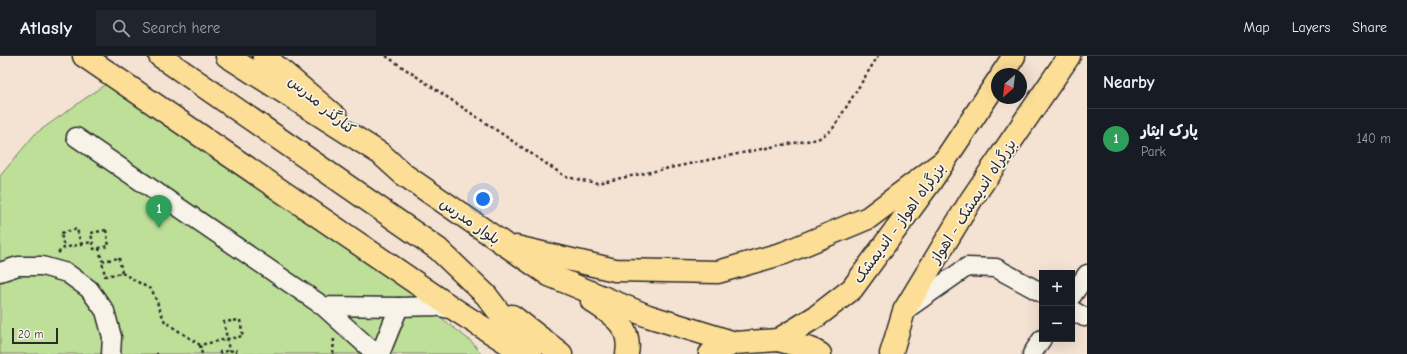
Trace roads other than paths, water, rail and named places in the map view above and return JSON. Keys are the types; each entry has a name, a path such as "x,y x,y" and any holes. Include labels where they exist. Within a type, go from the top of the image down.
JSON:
{"main road":[{"path":"84,56 457,310 525,354"},
{"path":"160,56 438,249 486,295 561,354"},
{"name":"بلوار مدرس","path":"227,56 381,154 403,174 549,275 648,316 735,343"},
{"name":"کنارگذر مدرس","path":"264,56 381,154"},
{"path":"1006,68 1014,56"},
{"name":"بزرگراه اندیمشک - اهواز","path":"891,354 904,311 971,200 1069,56"},
{"name":"بزرگراه اهواز - اندیمشک","path":"778,340 817,316 852,289 944,161 991,91"},
{"path":"503,244 615,270 718,272 784,253 868,218 944,161"},
{"path":"558,279 609,313 623,326 629,343 627,354"},
{"path":"486,295 531,354"},
{"path":"710,354 735,343 778,340 812,349 820,354"}],"lane":[{"path":"76,138 323,306 376,354"},
{"path":"0,272 18,266 42,266 68,273 89,289 105,311 112,337 111,354"},
{"path":"904,311 967,268 996,268 1039,291"},
{"path":"1075,292 1087,274"},
{"path":"323,306 436,306 457,310"},
{"path":"380,354 399,307"},
{"path":"1032,354 1040,342"}],"place":[{"name":"پارک ایثار","path":"159,228"}]}
